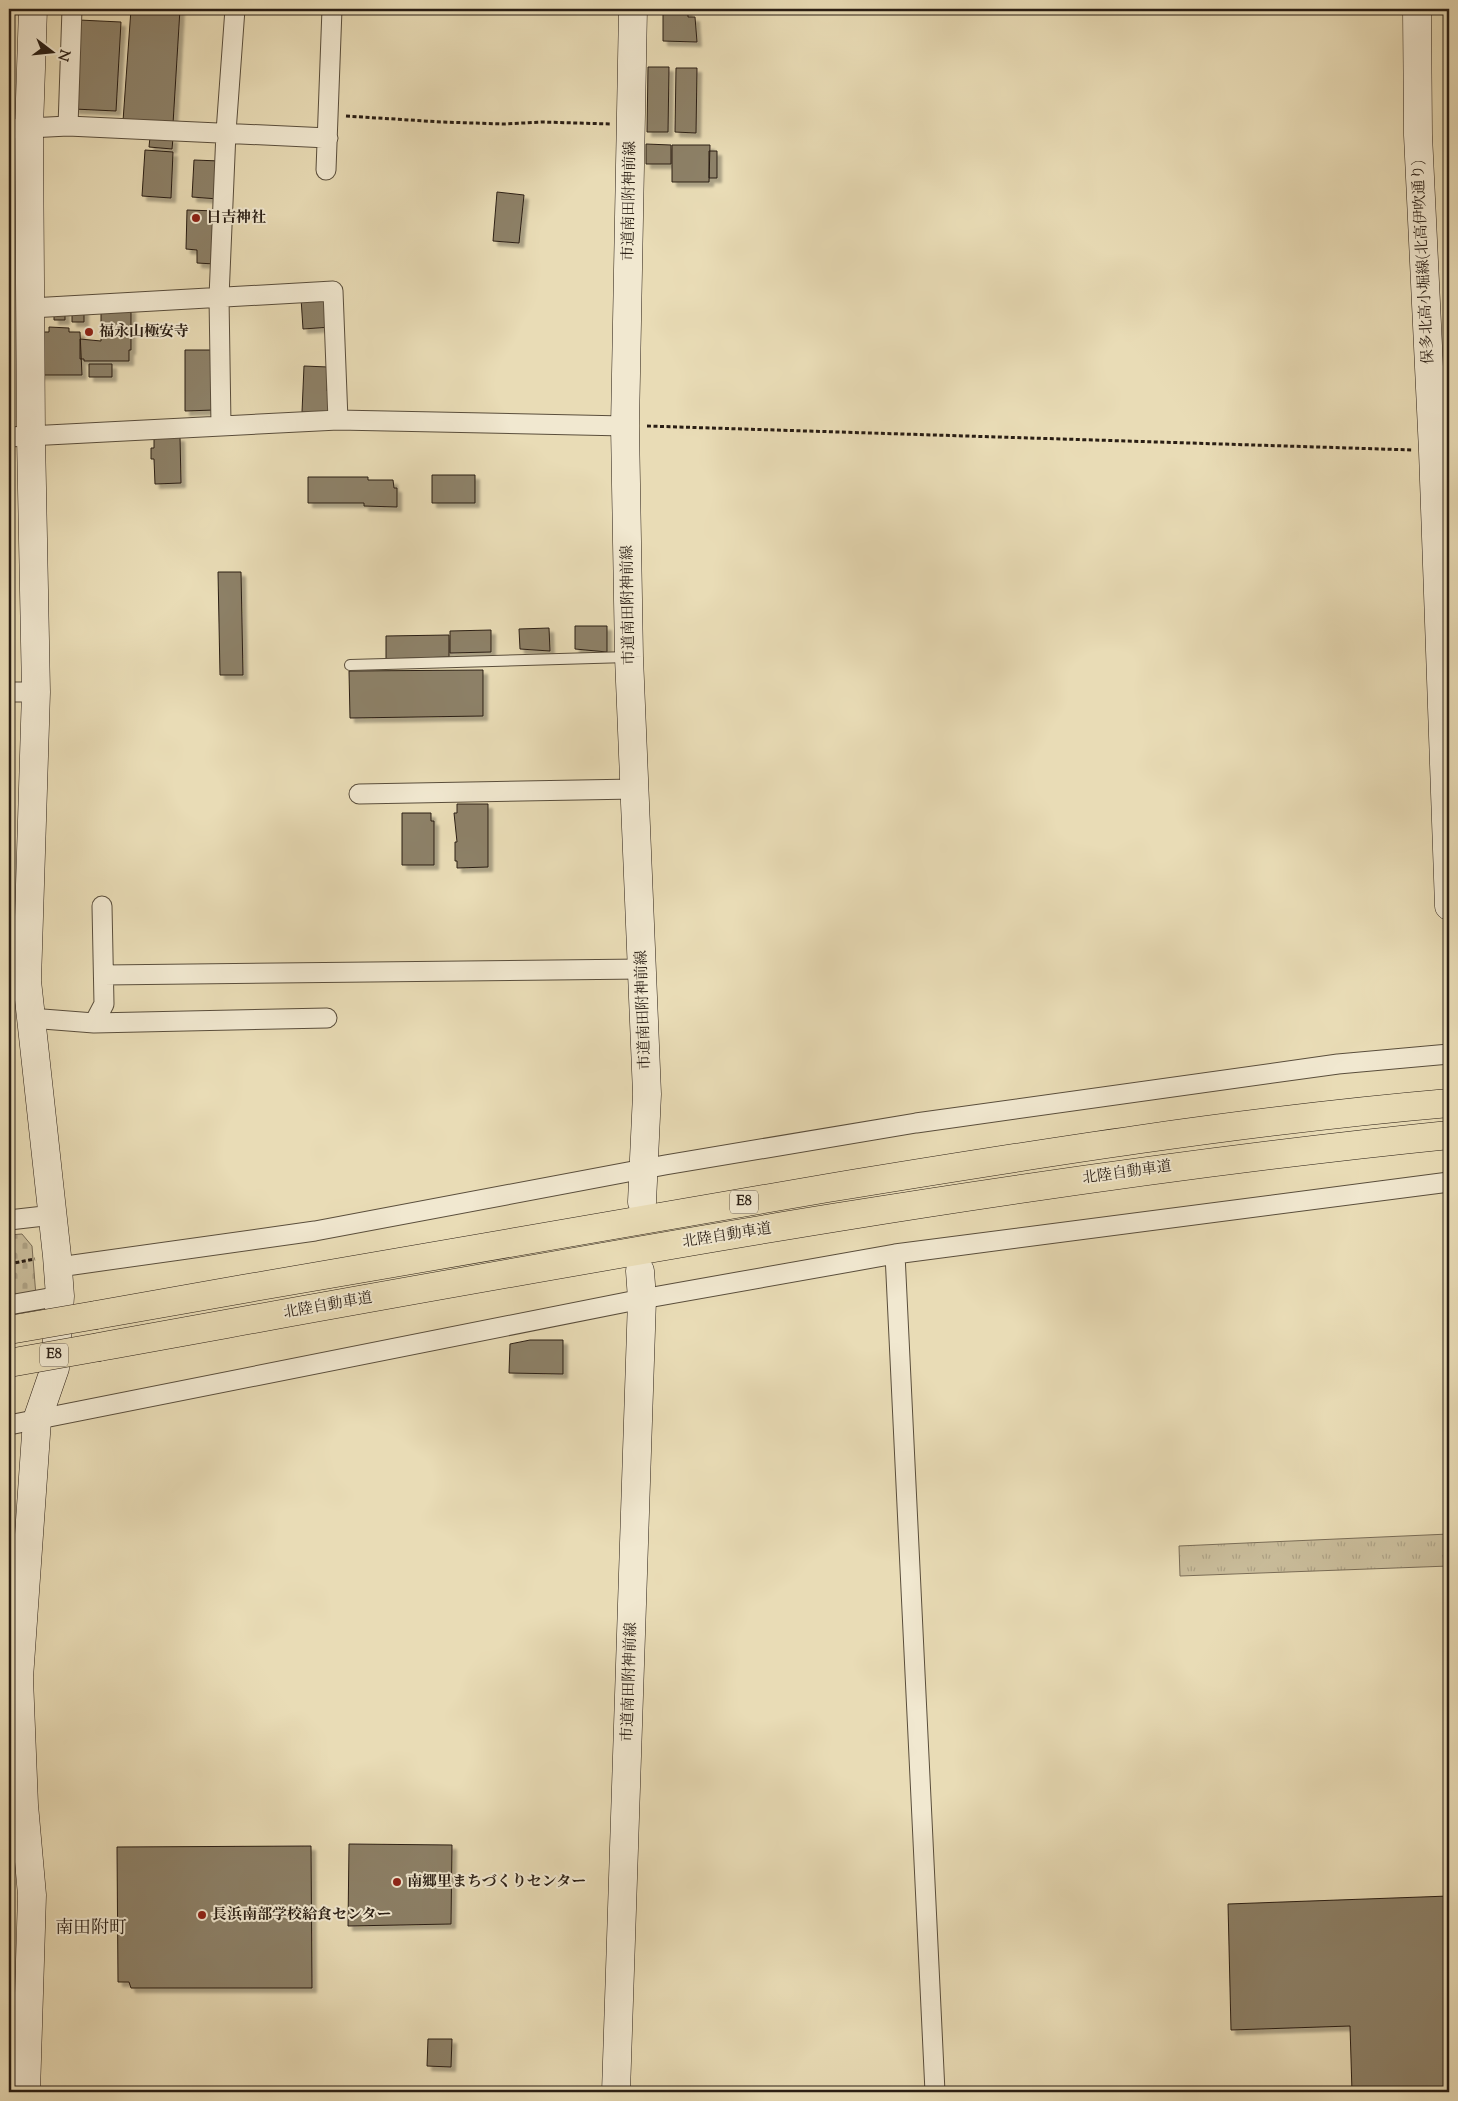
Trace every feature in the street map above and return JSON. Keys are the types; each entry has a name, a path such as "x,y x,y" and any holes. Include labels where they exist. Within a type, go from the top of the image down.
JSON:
{"highway":[{"name":"北陸自動車道","path":"9,1330 576,1230 999,1160 1148,1138 1449,1103"},
{"name":"北陸自動車道","path":"9,1363 583,1260 991,1193 1148,1170 1449,1135"}],"street":[{"path":"26,2092 32,1895 14,1678 36,1420 55,1368 60,1296 53,1215 30,1018 18,981 36,692 20,437 31,308 19,128 32,9"},
{"path":"68,126 72,9"},
{"path":"221,425 219,297 226,132 235,9"},
{"path":"326,170 332,9"},
{"name":"市道南田附神前線","path":"633,9 625,426 629,657 647,1094 642,1202"},
{"name":"保多北高小堀線(北高伊吹通り)","path":"1417,9 1418,135 1441,453 1449,906"},
{"path":"19,128 68,126 328,138"},
{"path":"31,308 333,291 338,420"},
{"path":"20,437 338,420 625,426"},
{"path":"9,692 36,692"},
{"path":"359,794 635,789"},
{"path":"94,1022 104,1004 102,906"},
{"path":"104,975 642,969"},
{"path":"30,1018 94,1022 326,1018"},
{"path":"58,1267 315,1231 643,1170 992,1112 1338,1064 1449,1054"},
{"path":"9,1425 642,1298 895,1254 1449,1182"},
{"path":"9,1220 53,1215"},
{"path":"895,1254 935,2092"},
{"name":"市道南田附神前線","path":"616,2092 642,1298 640,1271"},
{"path":"9,1305 60,1296"}],"lane":[{"path":"350,665 629,657"}],"path":[{"path":"328,114 441,122 504,124 543,122 632,125"},
{"path":"625,426 1441,453"}],"green space":[{"path":"22,1234 32,1246 36,1296 9,1298 9,1235"},
{"path":"1449,1534 1449,1566 1180,1576 1179,1546"}],"building":[{"path":"131,9 180,9 173,124 123,121"},
{"path":"663,9 688,9 688,17 695,17 697,42 663,41"},
{"path":"79,20 121,22 116,111 74,109"},
{"path":"648,67 669,67 668,132 647,132"},
{"path":"676,68 697,68 696,133 675,132"},
{"path":"150,137 173,138 172,149 149,147"},
{"path":"646,144 671,145 671,164 646,164"},
{"path":"672,145 710,145 709,182 672,182"},
{"path":"145,150 173,152 171,198 142,196"},
{"path":"709,151 717,151 717,178 709,178"},
{"path":"194,160 220,161 218,199 192,197"},
{"path":"497,192 524,195 519,243 493,241"},
{"path":"187,210 217,211 215,264 197,263 197,250 186,249"},
{"path":"329,297 331,327 303,329 301,298"},
{"path":"131,308 131,350 129,350 129,361 84,361 84,359 80,359 80,339 101,341 101,312"},
{"path":"72,310 84,310 84,322 72,322"},
{"path":"54,311 65,311 65,320 54,320"},
{"path":"49,327 69,328 69,332 80,332 82,375 38,375 38,332 49,332"},
{"path":"185,350 214,350 214,410 185,411"},
{"path":"89,364 112,364 112,377 89,377"},
{"path":"304,366 328,367 327,391 332,391 331,413 302,412"},
{"path":"154,437 180,437 181,483 155,484 154,459 151,459"},
{"path":"432,475 475,475 475,503 432,503"},
{"path":"308,477 368,477 368,480 393,480 394,488 397,488 397,507 364,506 364,503 308,503"},
{"path":"218,572 241,572 243,675 220,675"},
{"path":"575,626 607,626 607,652 575,649"},
{"path":"549,628 550,651 520,649 519,629"},
{"path":"491,630 491,652 450,653 450,631"},
{"path":"449,635 449,657 386,659 386,636"},
{"path":"483,670 483,716 350,718 349,671"},
{"path":"457,804 488,804 488,867 457,868 457,861 455,861 455,842 457,842 454,813 457,813"},
{"path":"402,813 431,813 431,821 434,821 434,865 402,865"},
{"path":"530,1340 563,1340 563,1374 509,1373 510,1344"},
{"path":"349,1844 452,1845 451,1924 348,1926"},
{"path":"311,1846 312,1988 131,1988 129,1982 118,1982 117,1847"},
{"path":"1449,1896 1449,2092 1352,2092 1350,2026 1231,2030 1228,1904"},
{"path":"428,2039 452,2039 451,2067 427,2066"}],"place":[{"name":"日吉神社","path":"196,218"},
{"name":"福永山極安寺","path":"89,332"},
{"name":"南郷里まちづくりセンター","path":"397,1882"},
{"name":"長浜南部学校給食センター","path":"202,1915"}],"district":[{"name":"南田附町","path":"91,1929"}]}
